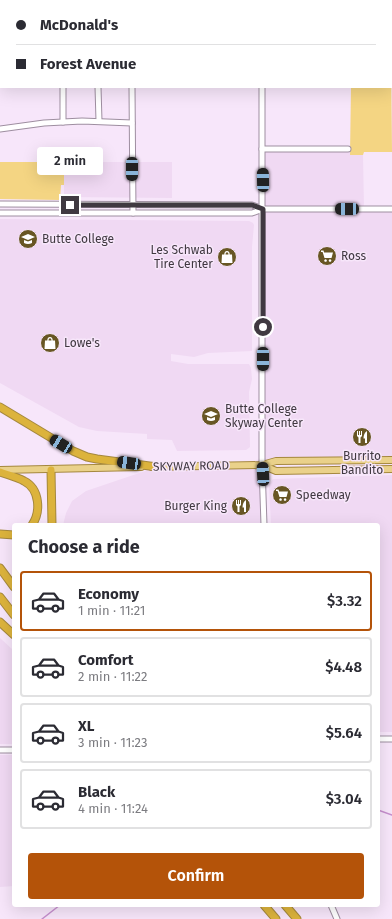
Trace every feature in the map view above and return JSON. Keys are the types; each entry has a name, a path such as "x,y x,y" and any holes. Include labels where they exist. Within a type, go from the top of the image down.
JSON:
{"highway":[{"path":"0,407 73,451 87,457 157,467"},
{"path":"51,470 52,523"},
{"path":"0,471 24,481 30,486 37,502 38,510 33,523"},
{"path":"0,534 12,535"},
{"path":"0,568 12,584"},
{"path":"0,597 12,612"},
{"path":"0,622 12,633"},
{"path":"266,907 276,919"},
{"path":"287,907 297,919"}],"main road":[{"name":"SKYWAY ROAD","path":"0,471 262,465 276,461 392,460"},
{"name":"SKYWAY ROAD","path":"262,465 276,471 392,469"}],"street":[{"path":"63,88 63,122"},
{"path":"98,88 99,122"},
{"path":"132,88 133,213"},
{"path":"262,88 262,465 264,523"},
{"path":"0,129 44,122 132,123"},
{"path":"262,149 348,149"},
{"path":"0,204 252,205 263,209 392,209"},
{"path":"0,213 252,213 263,209"},
{"path":"380,739 392,739"},
{"path":"0,750 12,750"},
{"path":"332,907 338,919"}],"shaded area":[{"path":"351,88 391,88 392,152 364,152 363,155 350,155"},
{"path":"262,149 350,149 351,155 363,155 364,209 392,209 392,460 276,461 262,465"},
{"path":"0,162 64,162 64,185 61,185 60,200 0,199"},
{"path":"64,162 172,162 172,198 64,197"},
{"path":"0,219 249,221 253,223 252,351 208,353 194,357 171,354 171,361 188,364 249,364 252,379 249,392 250,447 246,450 177,451 172,440 147,439 147,434 97,431 79,427 0,383"},
{"path":"262,465 264,523 64,523 66,513 72,501 86,491 157,467"},
{"path":"392,475 392,732 380,732 380,523 271,523 269,485 273,479"},
{"path":"0,638 12,649 12,744 0,744"},
{"path":"0,755 12,755 12,886 0,887"}],"waterway":[{"path":"380,811 392,815"},
{"path":"42,919 57,907"}],"place":[{"name":"Butte College","path":"28,239"},
{"name":"Ross","path":"327,256"},
{"name":"Les Schwab Tire Center","path":"227,257"},
{"name":"Lowe's","path":"50,343"},
{"name":"Butte College Skyway Center","path":"211,416"},
{"name":"Burrito Bandito","path":"362,437"},
{"name":"Speedway","path":"282,495"},
{"name":"Burger King","path":"241,506"}],"route":[{"path":"70,205 252,205 263,209 263,327"}]}
